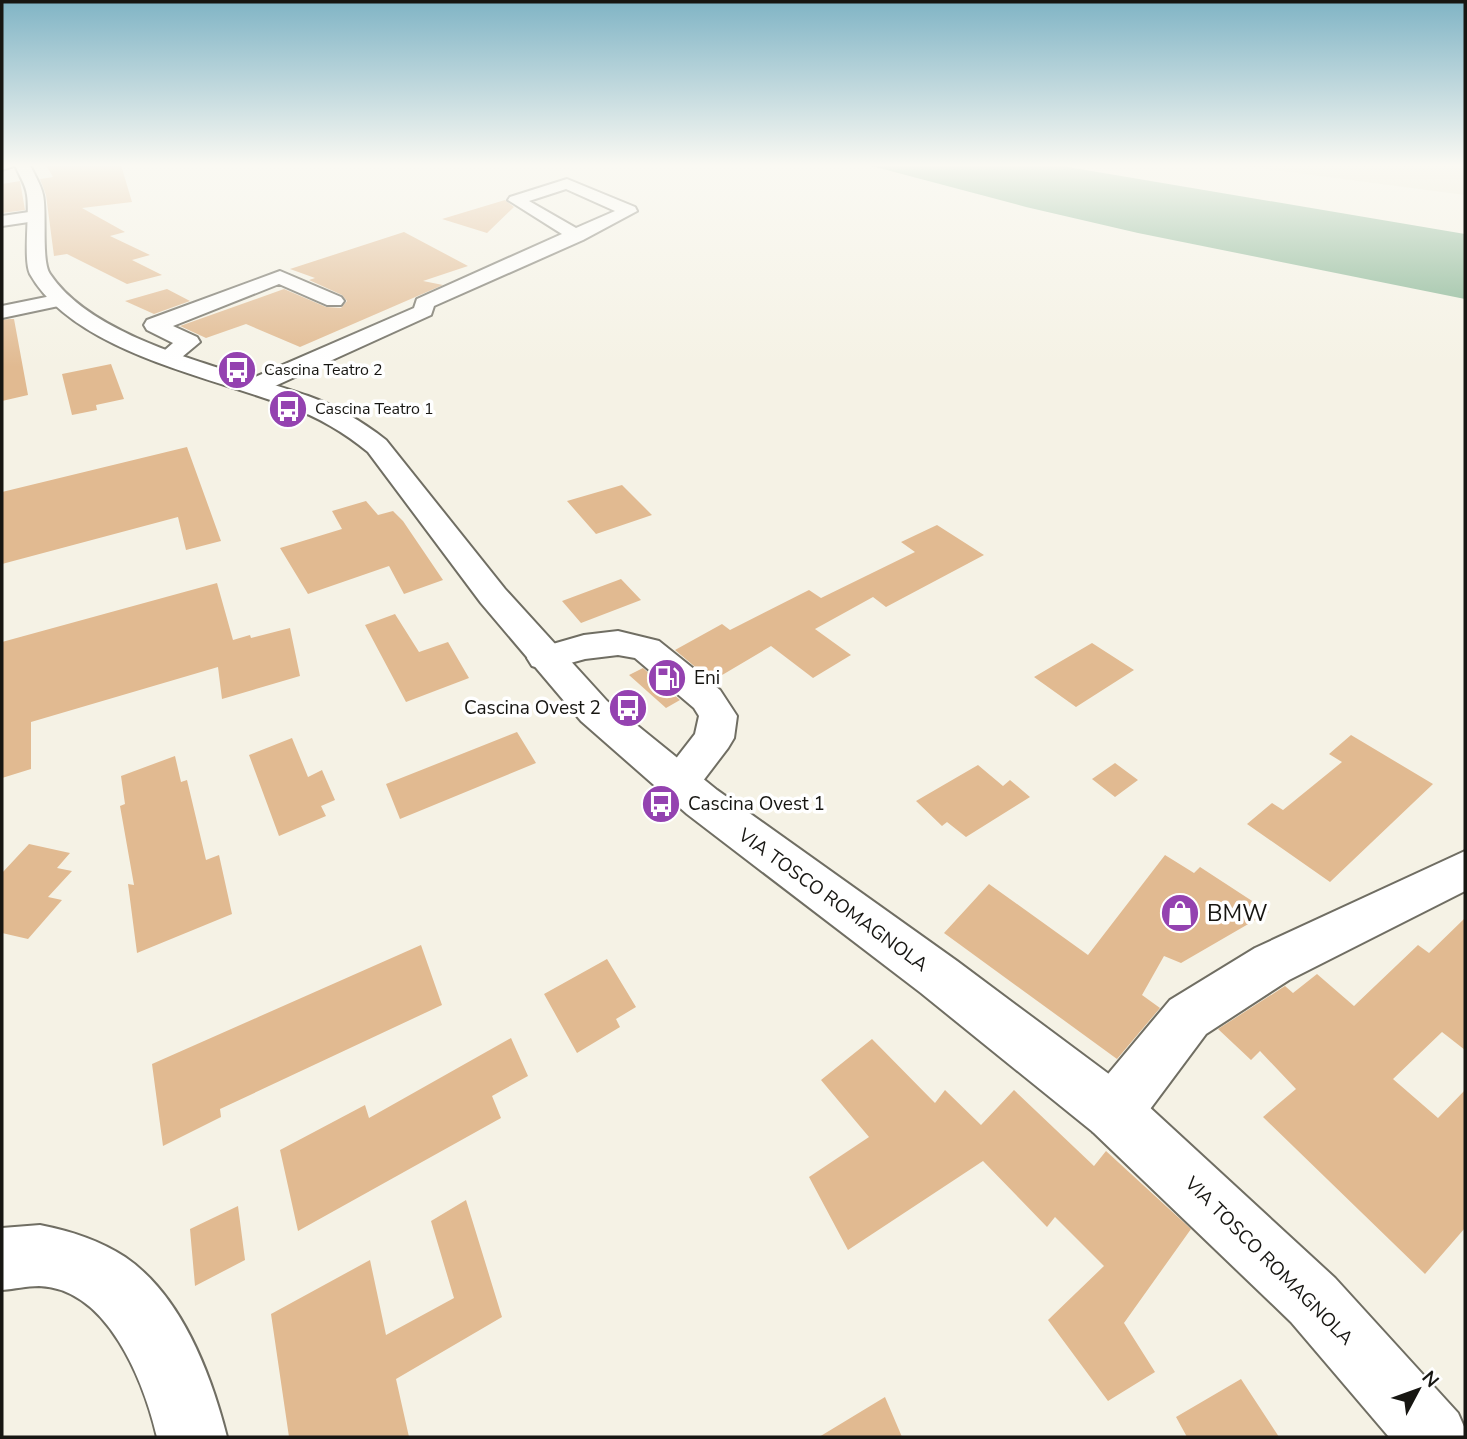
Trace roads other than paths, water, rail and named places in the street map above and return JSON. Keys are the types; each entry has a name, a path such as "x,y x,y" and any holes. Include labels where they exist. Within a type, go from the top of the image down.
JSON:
{"main road":[{"name":"VIA TOSCO ROMAGNOLA","path":"24,232 43,281 61,300 108,331 168,356 328,413 370,439 545,658 594,711 678,783 1113,1112 1313,1300 1434,1437"},
{"path":"570,232 577,236"},
{"path":"255,386 424,311 424,303 586,232"},
{"path":"168,356 189,342 155,325 281,277 334,301"},
{"path":"2,312 61,300"},
{"path":"545,658 584,647 618,643 646,649 707,699 718,716 714,738 678,783"},
{"path":"1113,1112 1188,1017 1272,964 1465,870"},
{"path":"2,1259 26,1253 72,1259 111,1286 141,1316 170,1363 192,1437"}],"place":[{"name":"Cascina Teatro 2","path":"237,370"},
{"name":"Cascina Teatro 1","path":"288,409"},
{"name":"Eni","path":"667,678"},
{"name":"Cascina Ovest 2","path":"628,708"},
{"name":"Cascina Ovest 1","path":"661,804"},
{"name":"BMW","path":"1180,913"}]}
